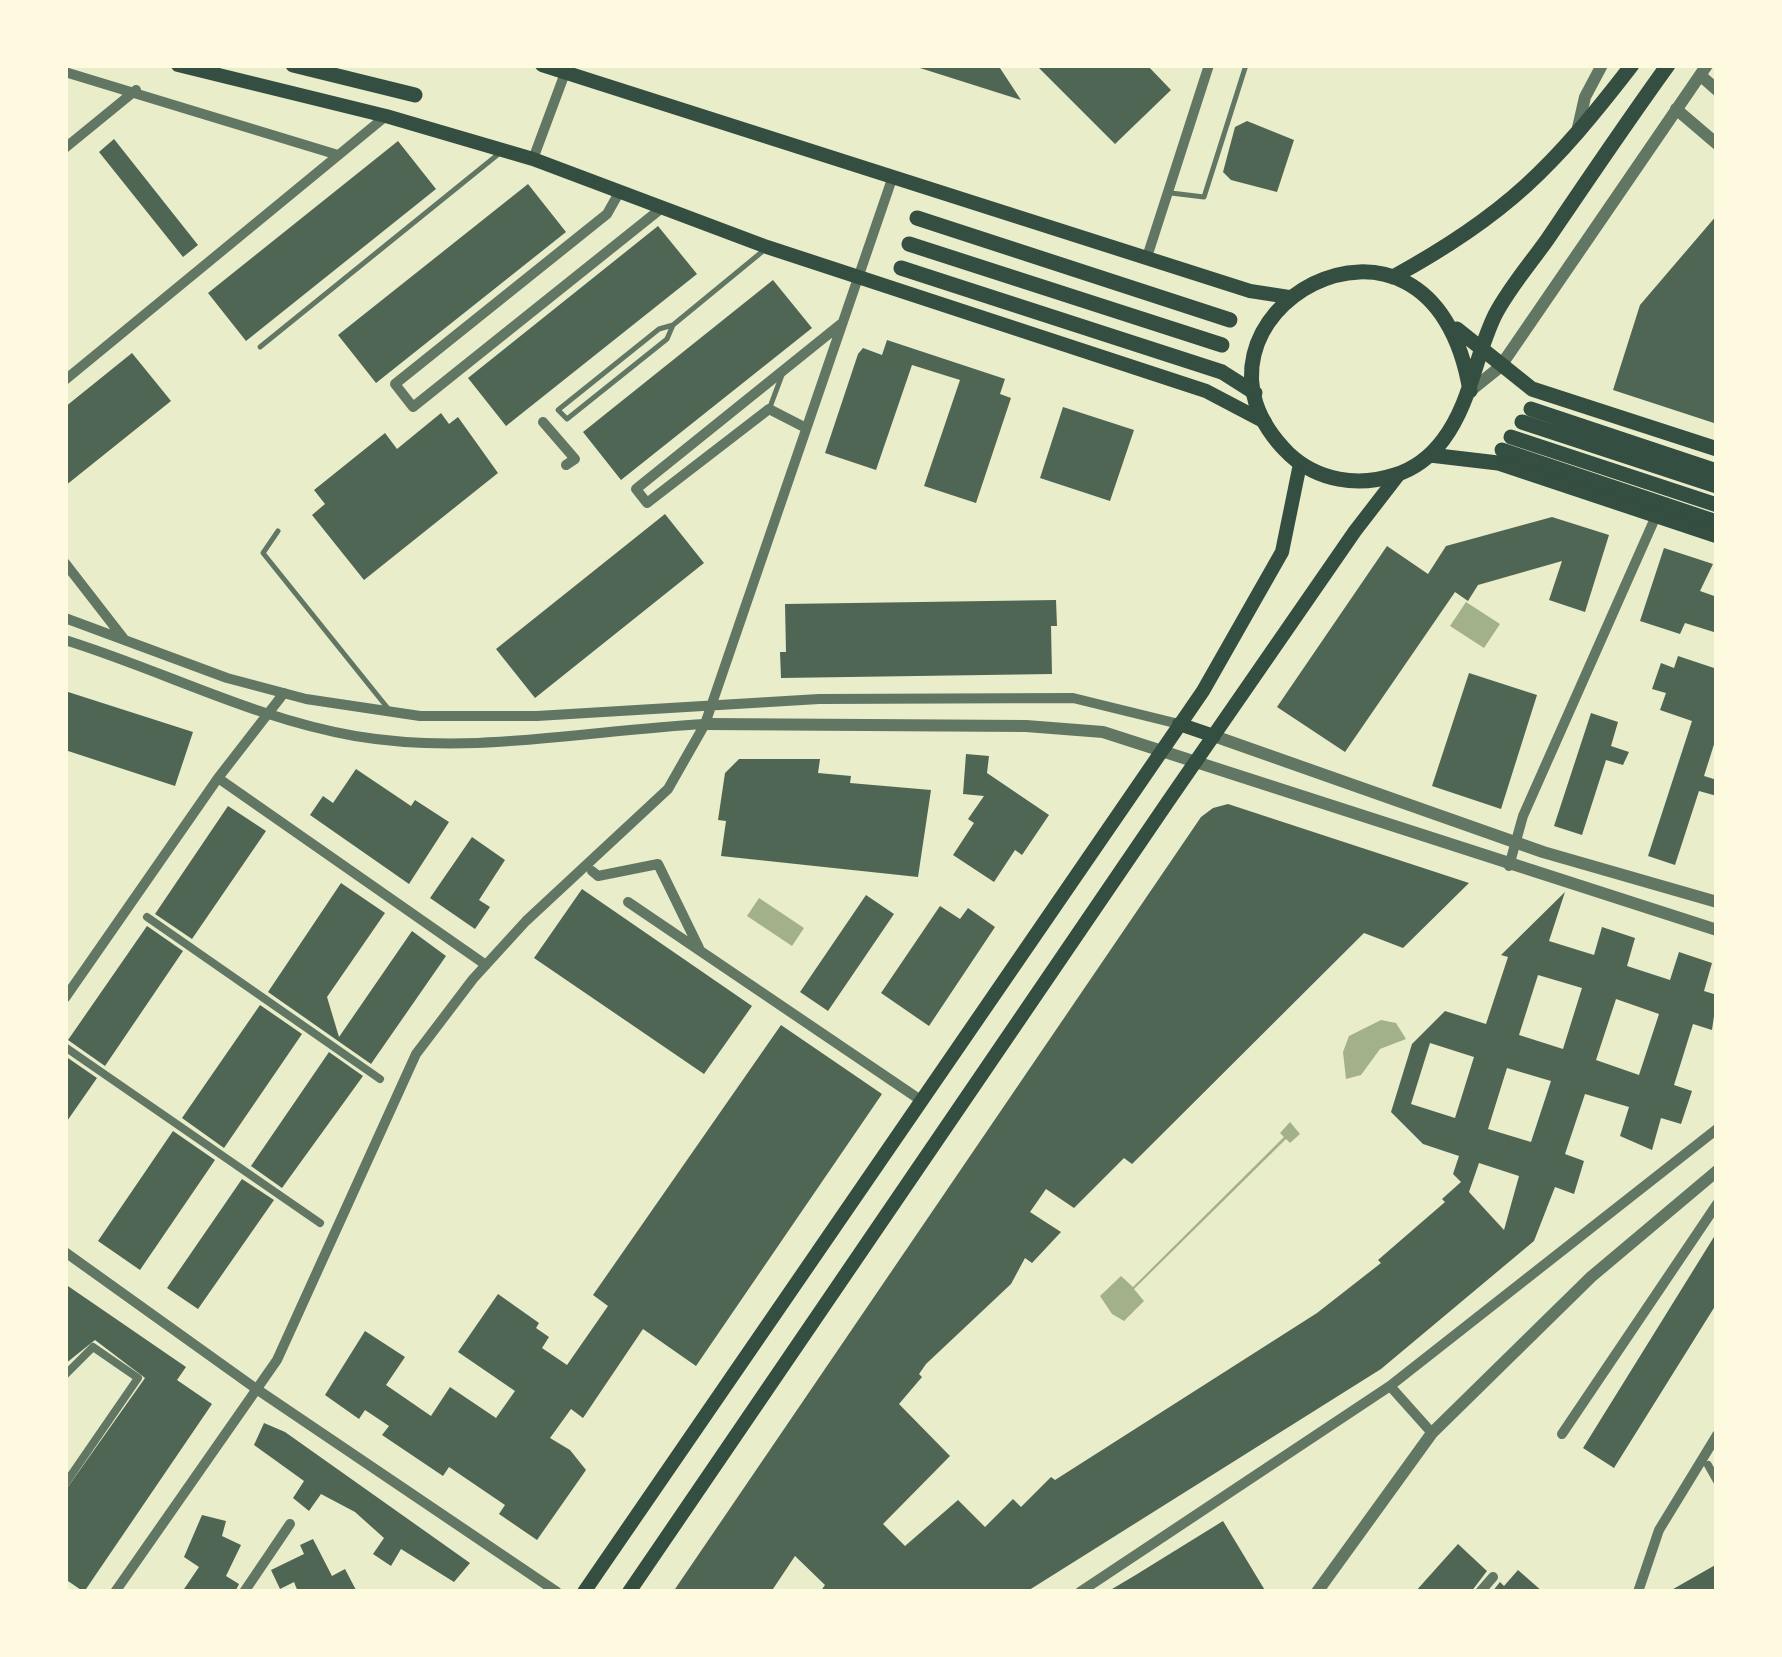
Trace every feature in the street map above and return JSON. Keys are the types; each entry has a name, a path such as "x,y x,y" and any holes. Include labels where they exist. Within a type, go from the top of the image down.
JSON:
{"main road":[{"path":"178,65 386,116 533,159 767,247 1206,391 1265,422"},
{"path":"292,65 415,95"},
{"path":"542,65 566,68 1250,291 1289,297"},
{"path":"1393,277 1487,222 1531,185 1576,138 1632,65"},
{"path":"1668,65 1497,312 1481,351 1470,391 1444,439 1430,455 1399,474 1357,483 1323,476 1300,464 1274,438 1255,394 1260,340 1289,297 1332,274 1362,271 1393,277 1421,294 1481,351 1532,388 1717,449"},
{"path":"917,218 1230,320"},
{"path":"909,244 1222,344"},
{"path":"902,268 1222,372 1255,394"},
{"path":"1449,321 1464,357 1470,391"},
{"path":"1717,471 1526,415 1717,486"},
{"path":"1717,505 1507,443 1717,522"},
{"path":"1430,455 1498,464 1717,536"},
{"path":"584,1592 1179,724 1272,575 1291,525 1300,464"},
{"path":"629,1592 1354,531 1399,474"},
{"path":"1179,724 1214,736"}],"street":[{"path":"1147,257 1209,65"},
{"path":"1576,138 1585,97 1602,65"},
{"path":"533,159 566,68"},
{"path":"1470,391 1500,367 1703,70 1717,90"},
{"path":"65,72 136,90 338,155"},
{"path":"65,148 136,90"},
{"path":"1676,109 1717,144"},
{"path":"65,380 386,116"},
{"path":"115,1592 277,1360 416,1054 486,965 572,874 668,789 705,724 893,176"},
{"path":"620,191 607,214 395,384 413,407 663,206"},
{"path":"806,428 769,410 647,503 636,489 842,324"},
{"path":"543,422 574,459 566,465"},
{"path":"1509,866 1514,841 1656,516"},
{"path":"65,563 124,640"},
{"path":"65,618 227,678 392,713 537,716 819,699 1074,698 1179,724"},
{"path":"65,640 143,664 267,712 356,736 462,743 705,724 1071,727 1198,760 1509,866 1717,930"},
{"path":"65,998 218,778 284,693"},
{"path":"1214,736 1268,759 1514,841 1717,902"},
{"path":"218,778 486,965"},
{"path":"592,871 598,876 658,864 700,949"},
{"path":"628,902 919,1099"},
{"path":"147,917 380,1079"},
{"path":"65,1047 320,1222"},
{"path":"1080,1592 1390,1386 1717,1129"},
{"path":"1317,1592 1432,1433 1591,1277 1717,1172"},
{"path":"1562,1434 1717,1204"},
{"path":"65,1252 256,1388 557,1592"},
{"path":"65,1375 93,1347 138,1378 65,1484"},
{"path":"1390,1386 1432,1433"},
{"path":"1638,1592 1660,1530 1717,1434"},
{"path":"1708,1465 1717,1481"},
{"path":"244,1592 290,1524"},
{"path":"1480,1592 1493,1577"}],"lane":[{"path":"1168,193 1204,197 1246,65"},
{"path":"260,347 503,150"},
{"path":"672,325 667,339 567,420 558,410 659,329 672,325 767,247"},
{"path":"769,410 783,371"},
{"path":"278,531 263,553 392,713"}],"shaded area":[{"path":"1466,602 1500,624 1484,648 1450,626"},
{"path":"759,898 804,928 792,946 747,916"},
{"path":"1381,1020 1396,1023 1406,1039 1380,1049 1361,1075 1346,1079 1343,1052 1349,1036"},
{"path":"1290,1122 1300,1134 1290,1143 1286,1139 1134,1289 1144,1301 1124,1321 1112,1314 1100,1296 1121,1276 1133,1287 1284,1137 1280,1133"}],"building":[{"path":"998,65 1021,100 920,68"},
{"path":"1036,65 1147,65 1171,90 1115,144"},
{"path":"1247,121 1294,140 1277,192 1231,180 1223,172 1235,127"},
{"path":"114,139 198,245 183,257 99,152"},
{"path":"398,141 436,189 246,341 208,293"},
{"path":"528,184 566,232 376,383 338,335"},
{"path":"1717,215 1717,424 1613,390 1640,305"},
{"path":"658,226 697,274 506,426 468,378"},
{"path":"773,280 812,328 621,480 583,432"},
{"path":"887,340 1005,379 1000,394 1011,398 976,503 924,486 960,380 912,365 876,470 825,453 858,354 863,348 882,355"},
{"path":"132,353 171,401 65,486 65,407"},
{"path":"1063,407 1134,430 1110,501 1040,478"},
{"path":"441,413 449,424 458,417 498,473 364,580 312,515 325,504 314,490 385,433 397,449"},
{"path":"665,514 704,563 535,698 496,649"},
{"path":"1552,517 1609,535 1585,612 1549,600 1562,561 1478,585 1468,601 1455,592 1345,752 1277,707 1387,546 1428,574 1446,546"},
{"path":"1664,548 1713,564 1700,591 1717,597 1717,633 1685,623 1680,634 1640,621"},
{"path":"1056,600 1057,626 1051,626 1052,674 781,678 780,652 786,652 785,604"},
{"path":"1678,656 1717,669 1717,735 1704,776 1717,780 1717,796 1699,791 1675,865 1648,856 1692,721 1660,710 1666,693 1652,689 1661,663 1674,668"},
{"path":"1469,673 1537,695 1501,809 1432,786"},
{"path":"65,691 193,732 175,786 65,750"},
{"path":"1591,713 1618,722 1611,746 1629,752 1623,765 1606,760 1582,835 1554,826"},
{"path":"966,754 989,756 987,773 1049,815 1022,855 1015,850 994,882 953,855 974,823 968,819 984,796 963,794"},
{"path":"739,759 820,759 818,773 851,776 850,783 931,790 918,877 721,856 726,821 718,820 725,773"},
{"path":"356,769 411,806 415,800 449,822 409,884 310,815 323,796 333,803"},
{"path":"1228,804 1469,883 1403,948 1364,933 1132,1164 1124,1158 1074,1208 1046,1189 1030,1212 1061,1232 1032,1263 1025,1258 1011,1284 926,1364 919,1374 922,1377 899,1404 950,1456 883,1524 905,1546 958,1500 985,1527 1013,1499 1021,1507 1051,1477 1055,1480 1317,1313 1381,1263 1378,1260 1445,1202 1442,1199 1461,1182 1453,1174 1459,1156 1423,1144 1391,1112 1412,1044 1445,1011 1486,1024 1508,957 1501,955 1565,892 1549,941 1594,955 1602,927 1635,938 1627,966 1670,980 1679,952 1712,963 1704,991 1717,995 1712,1030 1693,1024 1674,1085 1692,1091 1681,1124 1661,1118 1652,1150 1620,1136 1629,1107 1585,1094 1565,1154 1584,1161 1574,1194 1555,1187 1534,1241 1381,1369 1026,1592 820,1592 825,1585 795,1556 771,1592 673,1592 1201,817","holes":["1538,975 1582,988 1563,1049 1519,1035","1616,999 1659,1014 1639,1075 1596,1060","1430,1043 1474,1057 1455,1118 1411,1104","1507,1068 1551,1081 1531,1142 1488,1129","1479,1163 1519,1176 1504,1230 1469,1192"]},
{"path":"228,806 266,831 192,939 155,914"},
{"path":"472,837 505,860 479,900 490,907 475,929 430,898"},
{"path":"341,883 385,913 327,997 339,1037 412,931 446,956 371,1064 268,992"},
{"path":"582,889 752,1006 704,1074 534,958"},
{"path":"866,895 894,914 828,1011 800,992"},
{"path":"940,906 960,919 968,908 995,927 929,1026 881,993"},
{"path":"147,926 183,951 105,1066 68,1040"},
{"path":"260,1005 302,1034 224,1148 182,1118"},
{"path":"781,1025 882,1094 696,1366 643,1329 583,1418 571,1409 550,1438 570,1450 586,1470 537,1540 499,1514 505,1505 449,1467 443,1476 382,1435 389,1426 365,1410 359,1419 325,1395 365,1331 405,1357 386,1385 431,1416 450,1387 496,1418 515,1391 458,1352 498,1294 539,1323 536,1328 549,1337 542,1348 567,1365 608,1306 593,1295"},
{"path":"329,1052 363,1076 282,1188 251,1166"},
{"path":"65,1056 97,1078 65,1124"},
{"path":"173,1131 215,1160 140,1270 98,1241"},
{"path":"242,1179 274,1200 198,1309 167,1288"},
{"path":"1717,1232 1717,1303 1614,1468 1583,1448"},
{"path":"65,1284 186,1367 177,1380 212,1404 84,1592 65,1579 65,1491 145,1378 95,1340 65,1364"},
{"path":"264,1423 285,1432 470,1563 454,1582 401,1549 391,1566 373,1554 384,1538 355,1512 321,1494 309,1511 293,1498 304,1481 254,1445"},
{"path":"202,1515 226,1521 222,1536 241,1545 226,1576 239,1584 235,1592 182,1592 199,1567 184,1557"},
{"path":"1223,1521 1266,1592 1107,1592 1134,1576"},
{"path":"313,1539 332,1576 345,1569 357,1592 298,1592 294,1582 280,1589 271,1570 304,1554 300,1545"},
{"path":"1458,1544 1487,1571 1471,1592 1415,1592"},
{"path":"1717,1564 1717,1592 1668,1592"},
{"path":"1518,1570 1543,1592 1492,1592 1500,1582 1504,1586"}]}
